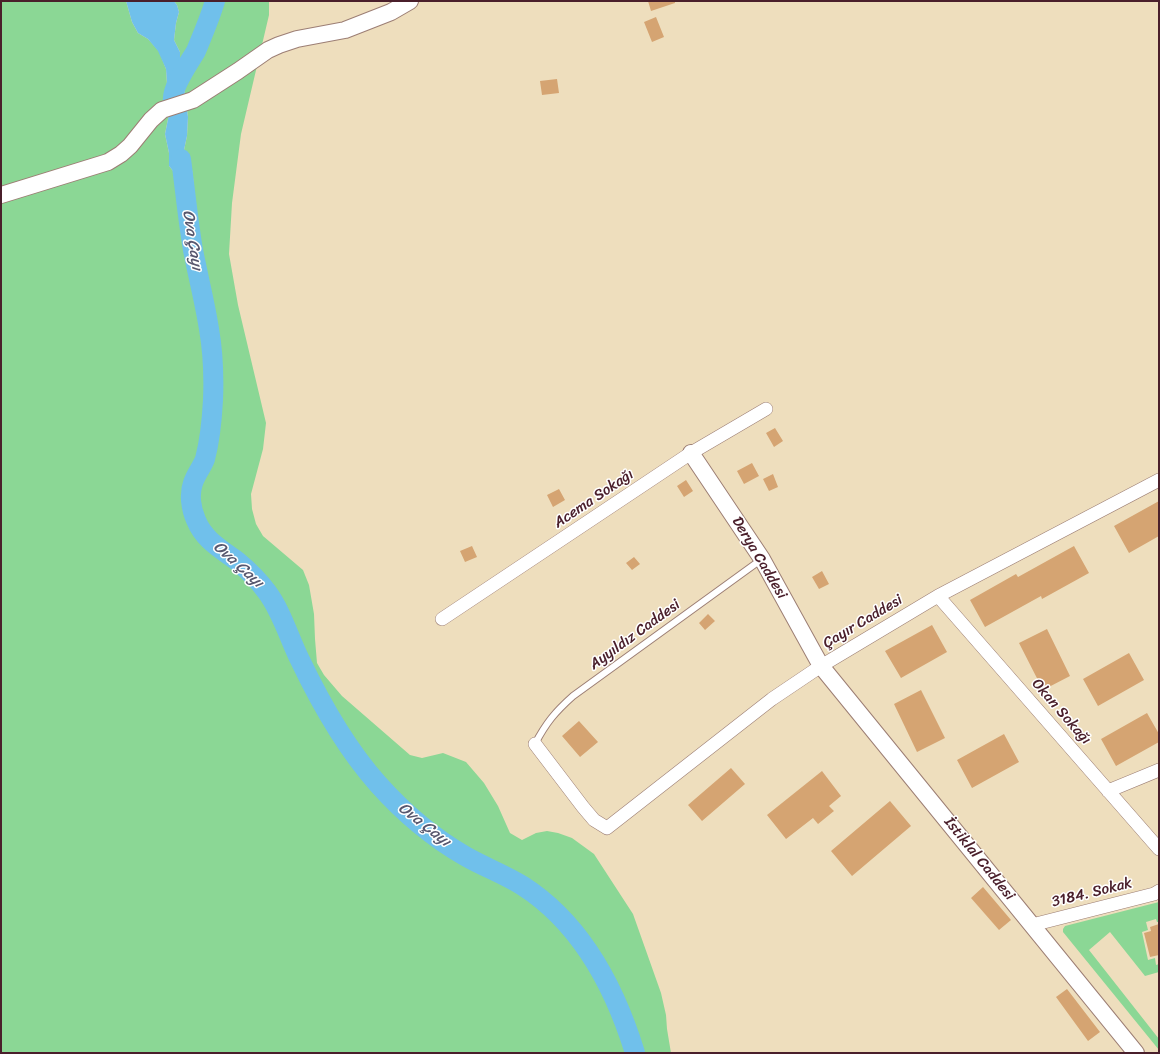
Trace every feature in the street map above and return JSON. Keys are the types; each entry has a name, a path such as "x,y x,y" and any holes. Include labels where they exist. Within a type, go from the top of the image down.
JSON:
{"street":[{"path":"1,194 108,162 130,146 162,110 193,100 268,50 297,39 345,30 391,12 410,1"},
{"name":"Acema Sokağı","path":"442,619 691,453 766,409"},
{"name":"Derya Caddesi","path":"691,453 762,559 821,666"},
{"name":"Çayır Caddesi","path":"535,744 594,820 607,828 772,699 821,666 938,596 1159,480"},
{"name":"Okan Sokağı","path":"938,596 1159,849"},
{"name":"İstiklal Caddesi","path":"821,666 1136,1053"},
{"path":"1108,791 1159,770"},
{"name":"3184. Sokak","path":"1032,925 1154,894 1159,891"}],"lane":[{"name":"Ayyıldız Caddesi","path":"535,744 545,725 573,696 762,559"}],"green space":[{"path":"1,1 126,1 132,22 138,33 148,39 159,51 166,69 169,114 165,134 169,153 169,166 174,172 179,184 194,186 192,170 184,150 187,136 188,117 184,88 180,73 180,52 174,40 179,12 174,1 269,1 269,15 241,134 232,203 229,254 238,305 266,423 263,449 251,494 252,509 256,524 263,536 303,570 309,585 314,614 317,663 324,675 342,696 410,755 422,758 443,753 466,762 484,783 498,806 510,833 522,840 536,833 547,831 558,833 572,838 594,854 633,914 661,993 666,1015 671,1053 1,1053"},
{"path":"1159,902 1159,922 1157,922 1156,919 1146,922 1148,930 1142,932 1148,960 1155,958 1156,965 1159,964 1159,972 1145,976 1110,932 1089,950 1159,1039 1159,1050 1063,932 1063,929 1065,926"}],"water":[{"path":"126,1 174,1 177,5 179,12 174,40 180,52 180,73 184,88 188,117 187,136 184,150 192,170 194,186 191,188 179,184 174,172 169,166 169,153 165,134 169,114 166,69 158,51 148,39 138,33 132,22"}],"building":[{"path":"648,1 675,1 675,3 651,11"},
{"path":"656,17 664,37 652,42 644,22"},
{"path":"557,79 559,93 542,95 540,81"},
{"path":"775,428 783,441 774,447 766,433"},
{"path":"752,463 759,476 744,484 737,471"},
{"path":"773,474 778,487 769,491 763,479"},
{"path":"686,480 693,491 684,497 677,486"},
{"path":"559,489 565,500 553,507 547,495"},
{"path":"1159,501 1159,536 1129,553 1114,526"},
{"path":"472,546 477,557 465,562 460,551"},
{"path":"1074,546 1089,573 1042,599 1041,596 985,627 970,600 1016,574 1018,577"},
{"path":"634,557 640,564 632,570 626,563"},
{"path":"822,571 829,584 819,589 812,577"},
{"path":"708,614 715,621 705,630 699,623"},
{"path":"932,625 947,652 901,678 885,651"},
{"path":"1047,629 1070,676 1043,690 1019,643"},
{"path":"1129,653 1144,680 1098,706 1083,679"},
{"path":"921,690 945,738 917,752 894,704"},
{"path":"1147,713 1159,734 1159,742 1116,766 1101,739"},
{"path":"579,721 598,742 580,757 562,736"},
{"path":"1004,734 1019,762 972,788 957,760"},
{"path":"731,768 745,784 702,821 688,805"},
{"path":"822,771 841,796 829,806 834,811 818,824 813,818 786,839 767,815"},
{"path":"890,801 911,826 852,876 831,851"},
{"path":"983,887 1011,920 999,930 971,898"},
{"path":"1159,924 1159,955 1150,957 1144,933 1151,931 1150,927"},
{"path":"1067,989 1100,1032 1088,1041 1056,997"}],"waterway":[{"name":"Ova Çayı","path":"173,101 175,89 196,51 215,1"},
{"name":"Ova Çayı","path":"181,159 191,239 207,319 213,364 213,400 208,444 205,459 194,480 191,492 193,511 199,527 208,539 245,568 267,592 277,608 300,660 325,709 355,756 378,784 408,814 441,841 472,860 523,886 544,901 563,919 579,938 594,959 606,982 627,1029 635,1053"}]}
